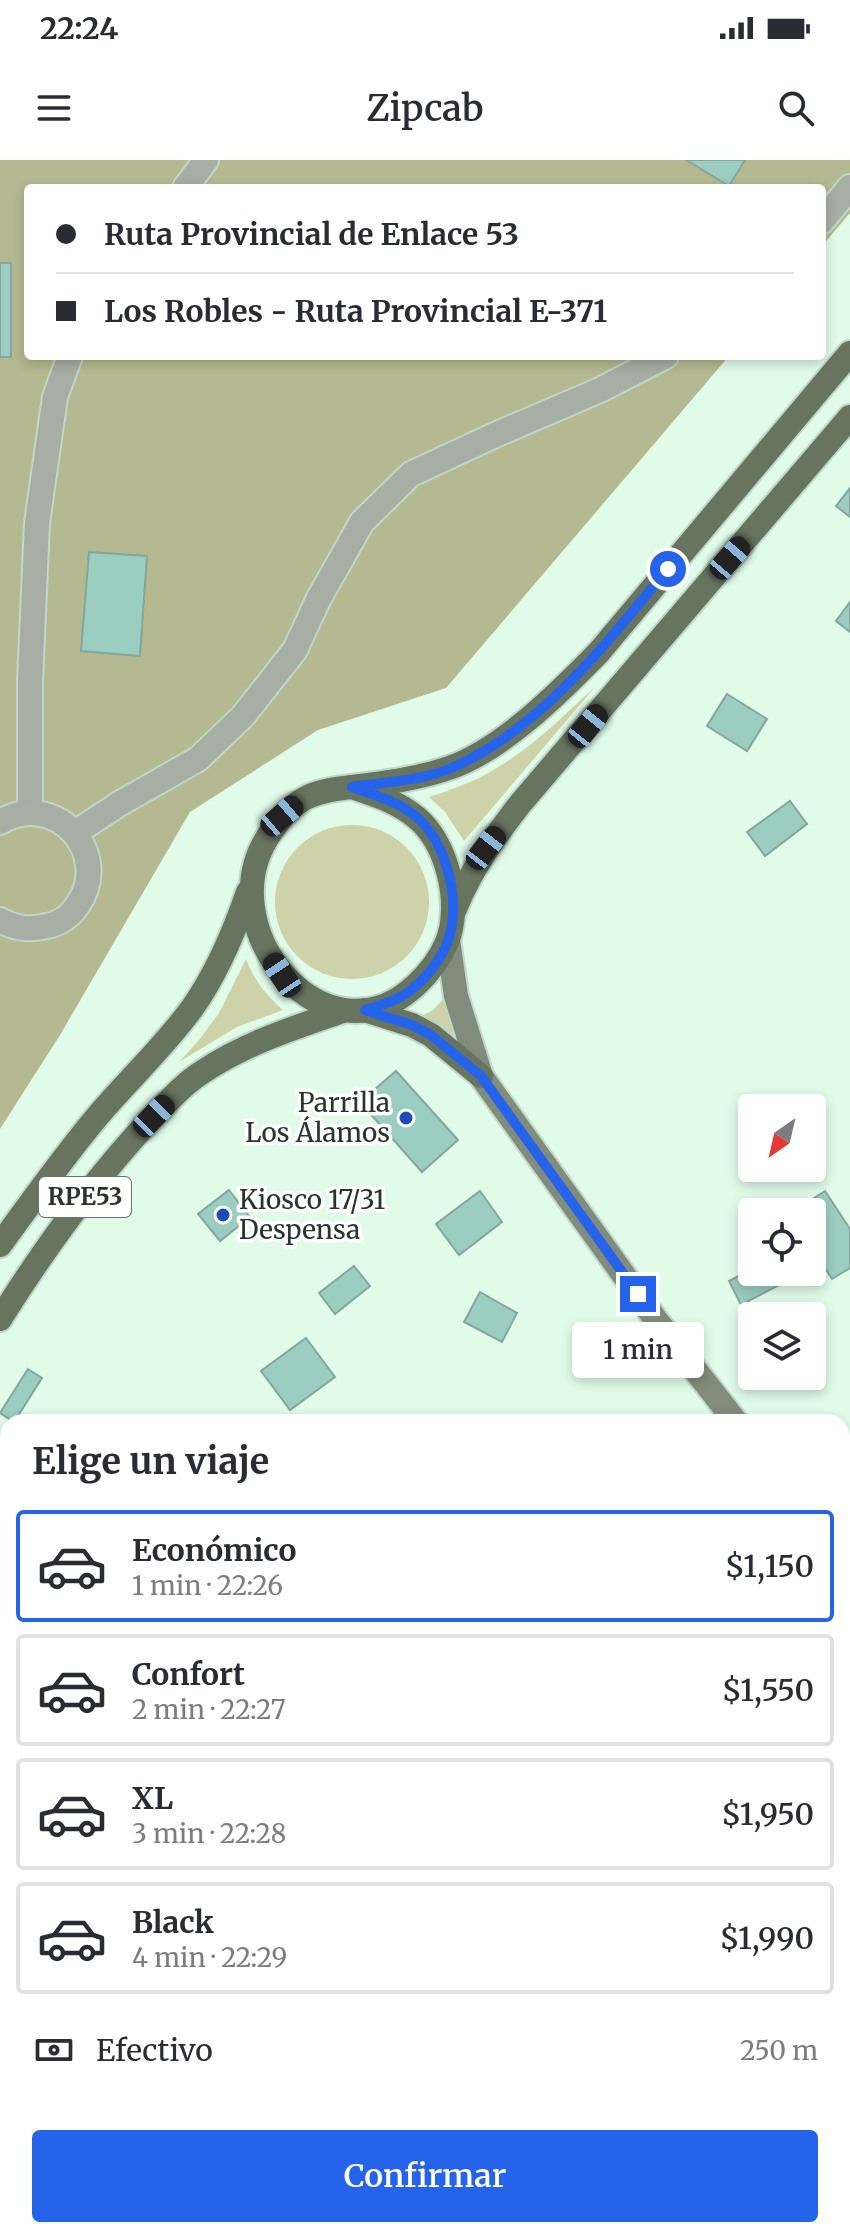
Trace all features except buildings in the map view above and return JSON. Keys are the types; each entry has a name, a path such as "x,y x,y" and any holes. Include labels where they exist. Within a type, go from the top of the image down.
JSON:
{"main road":[{"name":"RPE53","path":"0,1245 97,1116 194,1006 235,930 260,846 282,816 304,797 329,789 409,780 452,768 514,730 562,690 599,652 850,353"},
{"name":"RPE53","path":"0,1319 69,1217 142,1130 185,1085 236,1052 295,1027 388,1004 426,977 450,930 466,882 486,848 520,804 850,417"},
{"path":"352,787 401,806 420,821 447,864 452,888 450,930 456,996 481,1076"},
{"name":"RPE53","path":"251,882 253,912 259,934 282,975 319,1002 354,1010"},
{"path":"354,1010 412,1025 431,1035 481,1076 656,1320 730,1414"}],"street":[{"path":"188,184 206,160"},
{"path":"826,216 850,187"},
{"path":"30,813 30,682 37,523 55,397 69,360"},
{"path":"75,833 198,759 243,716 295,650 318,600 362,522 411,474 600,390 658,360"},
{"path":"0,822 18,814 30,813 47,815 62,822 75,833 86,852 90,874 85,895 72,913 54,925 32,930 11,926 0,920"}],"green space":[{"path":"0,160 850,160 850,213 826,241 826,184 24,184 24,360 726,360 446,688 318,730 190,812 60,1035 0,1129"},
{"path":"595,687 464,841 445,812 429,797 473,781 511,759"},
{"path":"352,825 381,831 406,848 423,873 429,902 423,931 406,956 381,973 352,979 323,973 298,956 281,931 275,902 281,873 298,848 323,831"},
{"path":"246,959 261,987 283,1010 237,1027 179,1062 219,1013"},
{"path":"447,995 454,1038 422,1016 433,1010"}],"place":[{"name":"Parrilla Los Álamos","path":"406,1118"},
{"name":"Kiosco 17/31 Despensa","path":"223,1215"}],"route":[{"path":"638,1294 481,1076 431,1035 412,1025 365,1010 388,1004 426,977 448,940 452,888 447,864 420,821 401,806 352,787 409,780 452,768 514,730 562,690 599,652 668,569"}]}
